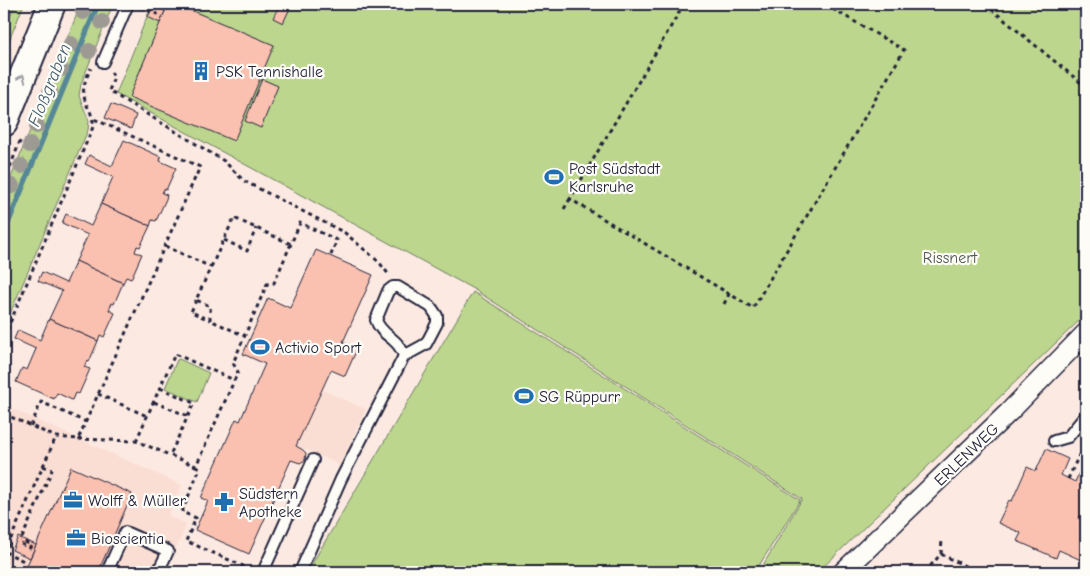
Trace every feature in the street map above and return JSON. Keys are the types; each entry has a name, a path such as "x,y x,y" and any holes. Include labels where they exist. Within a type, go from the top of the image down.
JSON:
{"main road":[{"path":"4,76 33,4"},
{"path":"4,123 52,4"}],"street":[{"name":"ERLENWEG","path":"843,572 1009,412 1086,333"}],"lane":[{"path":"103,62 128,4"},
{"path":"300,572 341,480 404,356 420,349 426,344 437,323 437,316 432,307 393,286 388,291 376,320 378,328 395,340 402,348 404,356"},
{"path":"1054,441 1068,437 1086,415"},
{"path":"263,572 313,460"},
{"path":"107,572 125,532 168,551 158,572"}],"path":[{"path":"4,22 11,4"},
{"path":"564,209 684,4"},
{"path":"570,199 753,308 904,50 824,4"},
{"path":"986,4 1086,87"},
{"path":"139,7 162,16"},
{"path":"4,337 93,127 94,119 84,96 84,84 91,68 103,62 114,77 109,91 224,161 244,181 345,233 379,262 398,288"},
{"path":"78,439 200,167 94,119"},
{"path":"244,336 191,312 234,218 291,244"},
{"path":"196,466 238,372 233,363 244,336 267,284 274,284 300,223 337,240 331,255"},
{"path":"224,240 247,251 256,228"},
{"path":"165,246 211,267"},
{"path":"724,304 729,294"},
{"path":"196,300 210,306 210,320"},
{"path":"136,441 176,354 234,380"},
{"path":"160,388 194,403 170,455"},
{"path":"98,394 148,416"},
{"path":"30,426 41,402 86,422"},
{"path":"154,402 188,416"},
{"path":"4,414 56,437 136,441 200,468 182,512 196,518 186,541 256,572"},
{"path":"26,562 4,553 56,437"},
{"path":"1068,479 1080,453"},
{"path":"21,541 52,470 43,466"},
{"path":"925,572 941,554 942,539"},
{"path":"21,559 23,554"},
{"path":"941,554 976,572"},
{"path":"963,572 965,567"}],"shaded area":[{"path":"265,364 366,409 340,465 240,421"},
{"path":"4,405 182,485 168,516 187,524 166,572 4,572"}],"green space":[{"path":"15,4 24,4 4,53 4,31"},
{"path":"81,4 113,4 81,84 79,96 89,121 88,130 4,328 4,195"},
{"name":"Post Südstadt Karlsruhe","path":"152,4 1086,4 1086,314 818,572 759,572 802,499 475,290 116,94"},
{"name":"SG Rüppurr","path":"473,292 800,500 755,572 307,572"},
{"path":"179,359 209,373 197,402 165,388"}],"building":[{"name":"PSK Tennishalle","path":"168,4 176,4 274,45 234,141 129,97"},
{"path":"280,4 292,4 283,23 273,18"},
{"path":"153,6 165,11 160,23 148,17"},
{"path":"262,79 278,86 261,128 245,121"},
{"path":"111,104 136,115 131,129 105,118"},
{"path":"124,140 161,157 160,161 176,168 166,190 164,189 162,193 167,195 166,199 156,221 152,220 150,226 101,204 113,177 85,164 89,155 112,166"},
{"path":"101,204 150,226 140,247 137,246 135,252 142,254 131,279 126,277 123,283 76,261 88,235 62,223 66,214 91,226"},
{"path":"316,250 373,275 343,342 357,349 345,376 331,370 296,446 306,453 305,460 300,463 291,460 249,554 195,530 208,501 201,498 236,419 240,421 265,364 243,354 268,298 290,308"},
{"path":"76,261 123,283 114,304 112,303 109,310 115,313 104,337 100,335 98,341 49,319 62,291 38,281 42,272 66,283"},
{"path":"49,319 98,341 89,362 87,361 84,367 90,369 79,394 75,393 72,400 57,393 54,399 16,382 22,368 27,370 36,349 14,339 18,330 40,340"},
{"path":"1046,449 1068,459 1061,475 1075,482 1083,464 1086,465 1086,519 1080,516 1079,519 1086,522 1086,558 1083,556 1081,560 1059,550 1056,558 1017,541 1021,533 998,523 1009,500 1012,501 1027,467 1036,471"},
{"path":"71,467 132,494 99,570 98,572 24,572"},
{"path":"18,537 36,545 30,558 12,550"}],"waterway":[{"name":"Floßgraben","path":"4,233 98,4"},
{"path":"1044,6 1050,4"}],"place":[{"name":"PSK Tennishalle","path":"201,71"},
{"name":"Post Südstadt Karlsruhe","path":"554,177"},
{"name":"Activio Sport","path":"260,347"},
{"name":"SG Rüppurr","path":"524,396"},
{"name":"Wolff & Müller","path":"73,500"},
{"name":"Südstern Apotheke","path":"224,502"},
{"name":"Bioscientia","path":"76,538"}],"park label":[{"name":"Rissnert","path":"950,257"}]}
